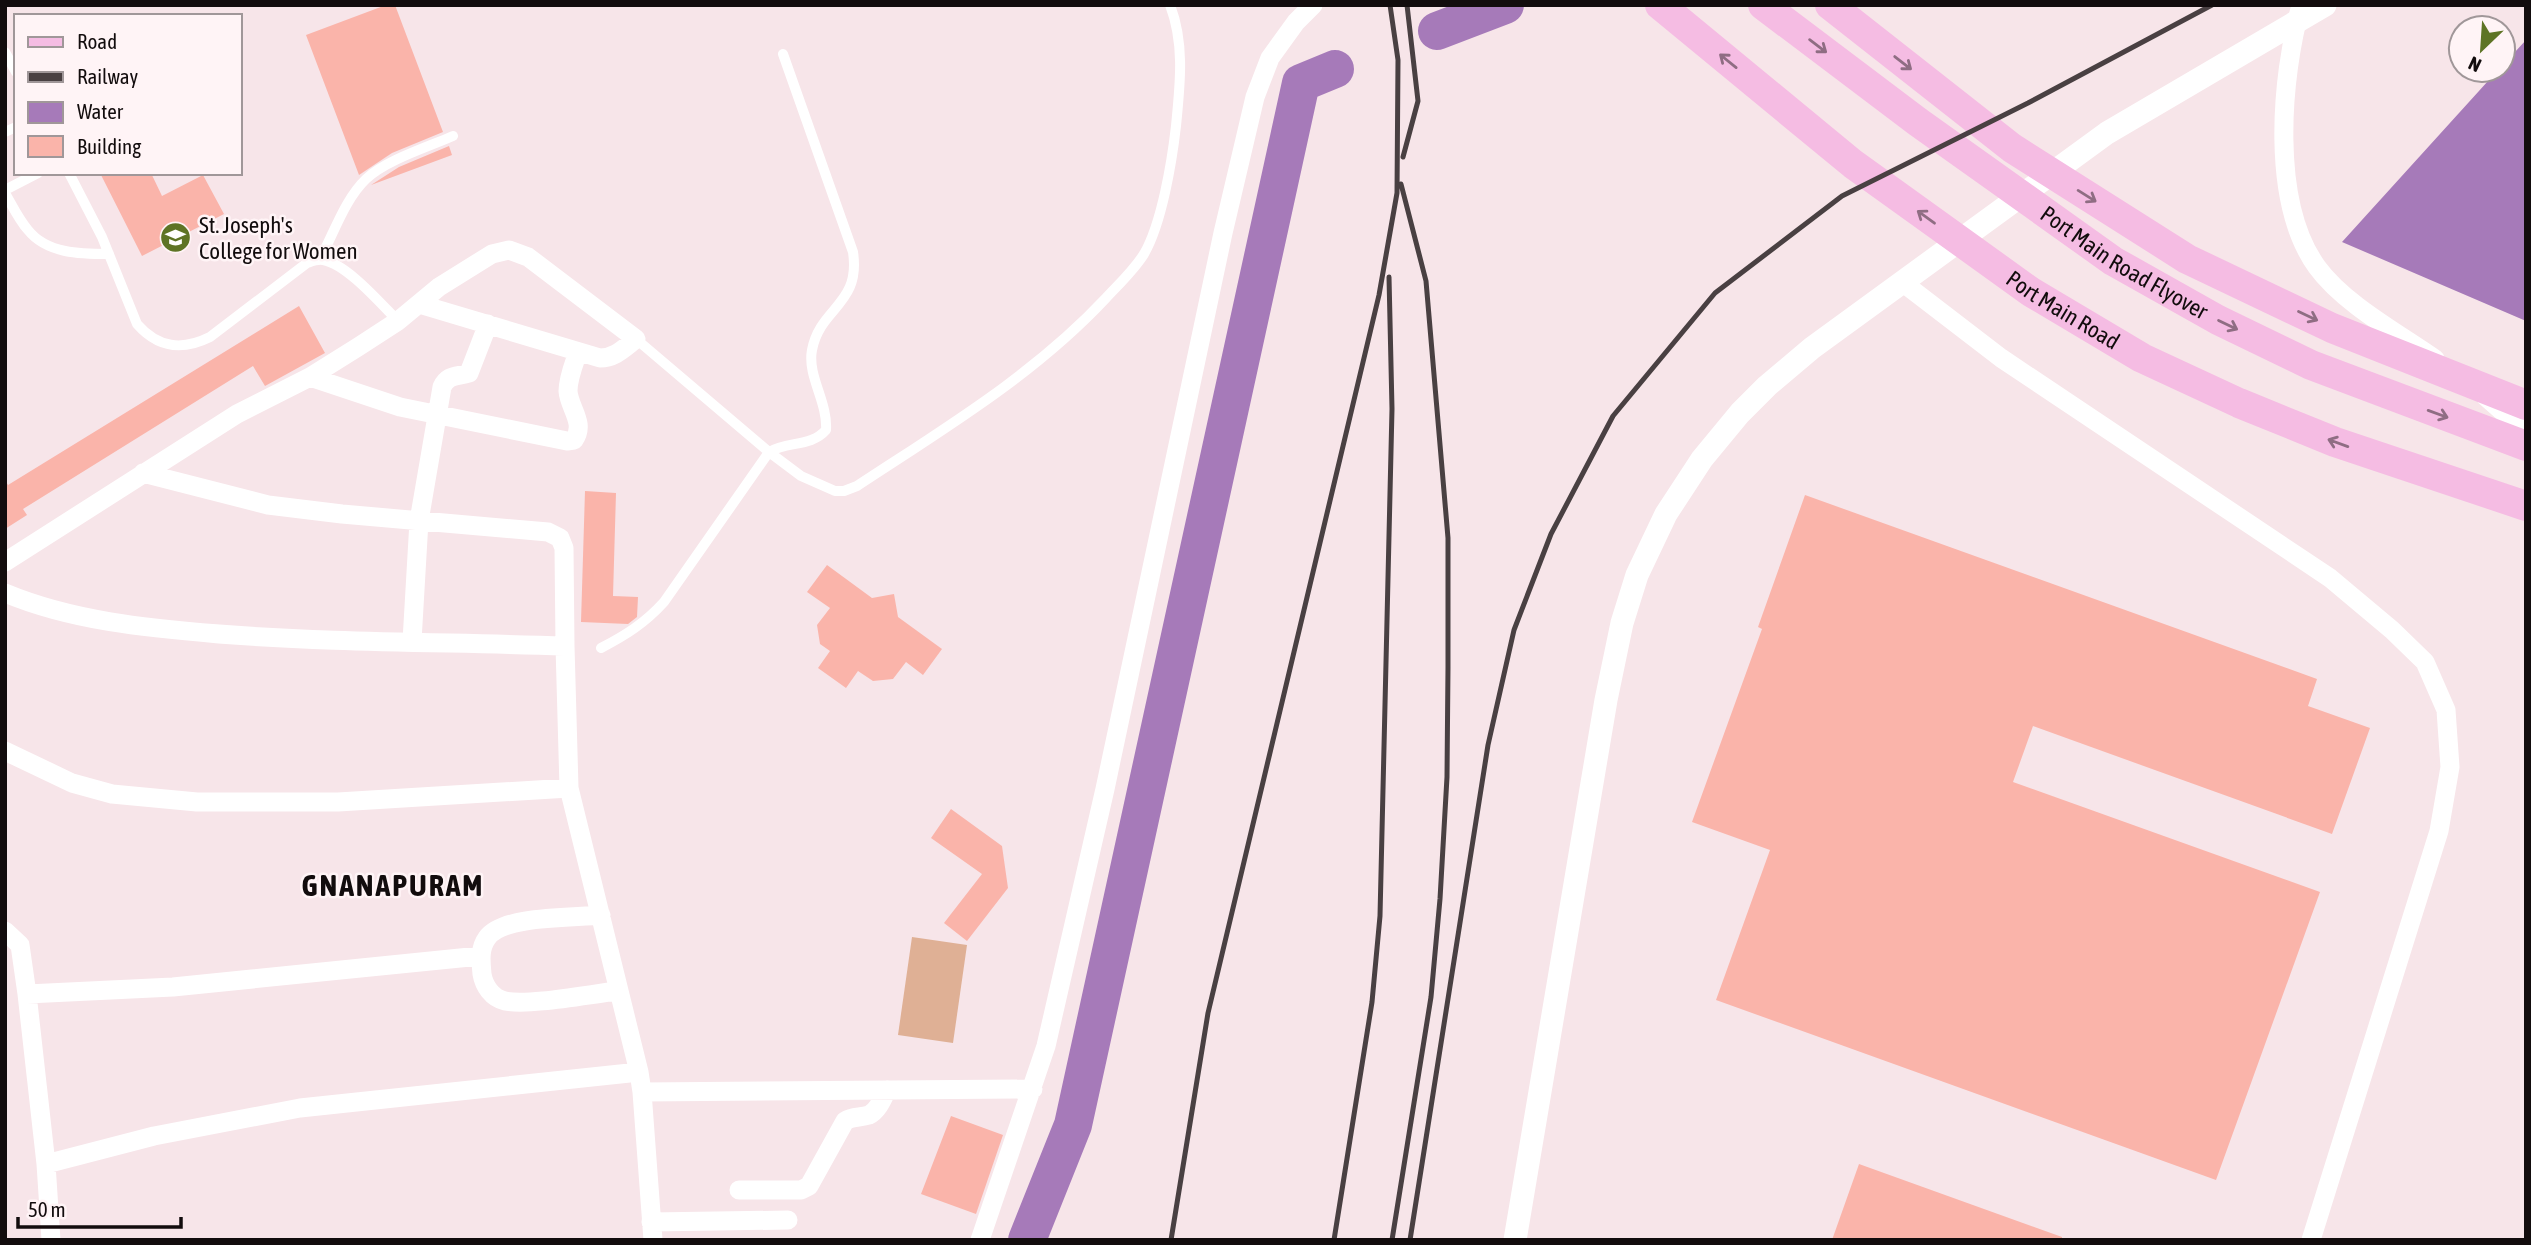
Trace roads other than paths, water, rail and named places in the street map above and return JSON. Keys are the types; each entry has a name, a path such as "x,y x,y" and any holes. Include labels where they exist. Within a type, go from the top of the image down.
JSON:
{"main road":[{"name":"Port Main Road","path":"1660,5 1853,164 2032,292 2142,358 2323,437 2526,506"},
{"name":"Port Main Road Flyover","path":"1763,5 1918,122 2113,261 2218,320 2311,365 2526,446"},
{"name":"Port Main Road Flyover","path":"1830,5 2012,148 2188,259 2332,328 2526,405"}],"street":[{"path":"980,1240 1046,1046 1255,97 1270,58 1296,22 1313,5"},
{"path":"1514,1240 1606,700 1622,623 1637,575 1666,514 1702,459 1740,413 1767,386 1812,348 1902,282 2107,133 2299,12 2325,5"},
{"path":"2299,12 2287,77 2283,125 2288,194 2301,236 2317,267 2347,297 2472,385 2526,432"},
{"path":"5,562 237,414 310,377 398,321 439,287 492,254 509,250 528,257 636,339 610,358 578,352 419,304"},
{"path":"1902,282 2001,358 2330,579 2392,630 2425,662 2446,710 2450,767 2439,831 2311,1240"},
{"path":"412,641 419,521 437,416 446,380 468,373 488,324"},
{"path":"310,377 437,416 560,441 574,440 579,426 568,387 578,352"},
{"path":"143,473 268,505 548,532 560,538 564,548 569,788 641,1082 652,1231 788,1220"},
{"path":"5,593 48,609 107,622 175,631 318,640 565,646"},
{"path":"5,751 72,783 112,794 197,802 338,802 569,788"},
{"path":"601,915 513,923 498,928 487,938 480,956 483,980 490,993 503,1001 521,1002 618,991"},
{"path":"5,931 20,945 46,1164 51,1240"},
{"path":"27,995 173,987 480,956"},
{"path":"46,1164 154,1136 300,1108 641,1082 887,1090 1033,1089"},
{"path":"739,1190 801,1190 809,1186 845,1121 852,1116 870,1115 887,1090"}],"lane":[{"path":"636,339 801,476 835,491 857,486 973,410 1057,348 1144,254 1153,234 1174,145 1180,60 1178,33 1170,5"},
{"path":"5,52 14,68"},
{"path":"601,648 634,631 664,602 769,452 781,445 819,438 826,430 825,404 813,370 811,351 817,333 850,289 856,271 853,252 783,54"},
{"path":"320,259 348,206 368,177 387,165 453,136"},
{"path":"34,175 5,191 27,230 40,241 60,250 80,254 109,254"},
{"path":"70,175 109,254 138,324 147,335 160,343 178,347 196,345 307,263 320,259 333,262 347,272 398,321"}],"water":[{"path":"2526,40 2526,321 2342,242 2485,84 2517,84 2517,50"}],"waterway":[{"path":"1437,31 1505,5"},
{"path":"1027,1240 1073,1125 1301,83 1335,69"}],"railway":[{"path":"1171,1240 1208,1013 1379,295 1397,193 1398,60 1390,5"},
{"path":"1403,157 1418,101 1407,5"},
{"path":"1410,1240 1488,745 1514,630 1551,534 1613,416 1715,293 1842,196 2028,103 2212,5"},
{"path":"1392,1240 1431,997 1447,777 1448,667 1448,538 1426,281 1401,184"},
{"path":"1334,1240 1372,1002 1380,916 1392,409 1389,277"}],"place":[{"name":"St. Joseph's College for Women","path":"176,238"}],"district":[{"name":"GNANAPURAM","path":"393,886"}]}
